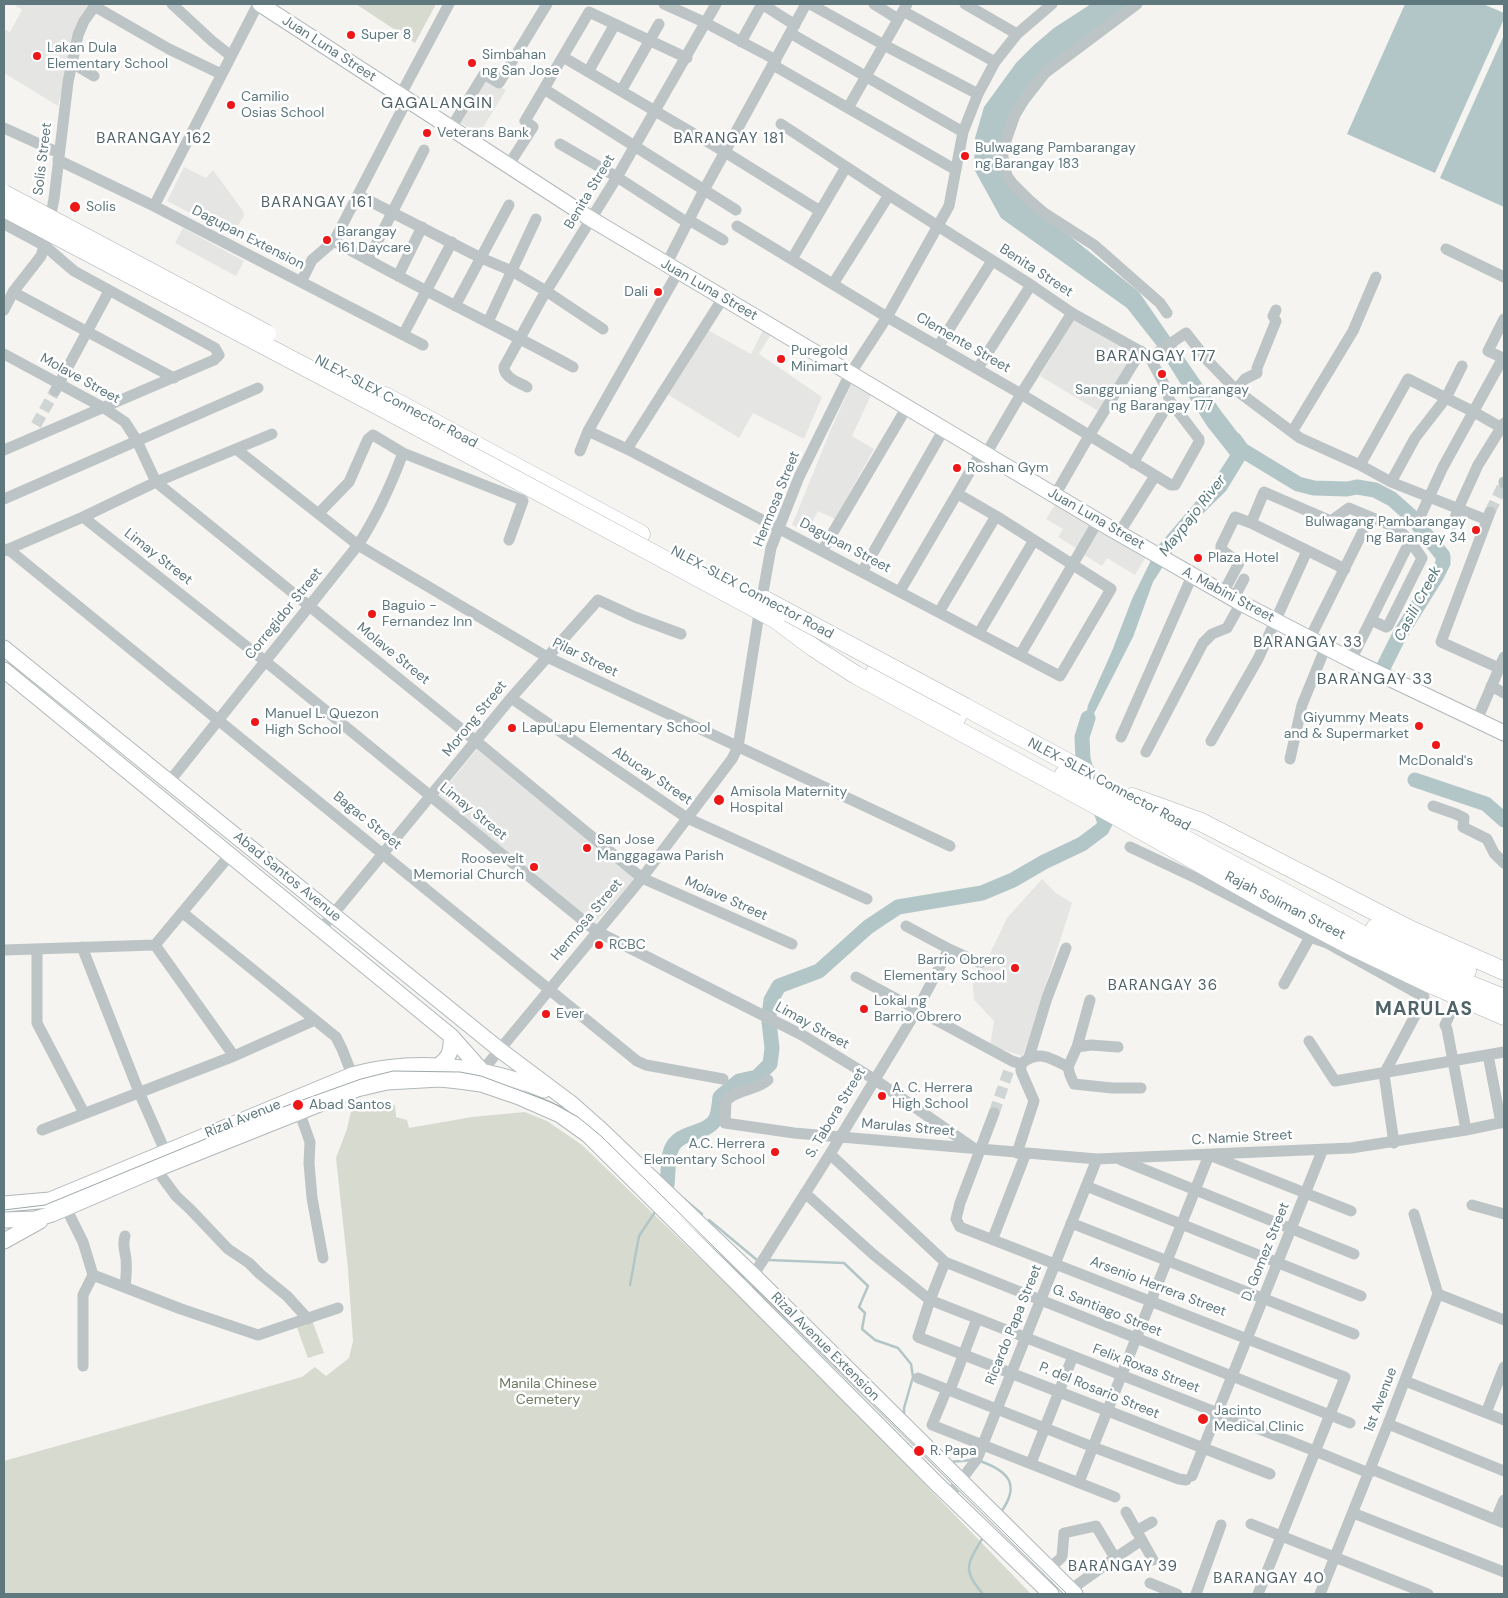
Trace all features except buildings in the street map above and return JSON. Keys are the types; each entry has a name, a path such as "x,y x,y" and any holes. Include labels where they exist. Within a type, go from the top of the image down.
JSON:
{"highway":[{"name":"NLEX-SLEX Connector Road","path":"4,194 385,396 1401,941 1504,987"},
{"name":"NLEX-SLEX Connector Road","path":"4,208 370,402 1395,952 1436,971 1504,998"},
{"path":"775,619 814,648 872,684 1116,816 1275,906 1353,947 1428,983 1504,1016"},
{"path":"1132,797 1201,822 1409,929 1504,971"}],"main road":[{"name":"Juan Luna Street","path":"259,4 591,219 1167,561"},
{"name":"A. Mabini Street","path":"1167,561 1232,598 1351,660 1504,733"},
{"name":"Abad Santos Avenue","path":"4,648 500,1050 572,1104"},
{"name":"Abad Santos Avenue","path":"4,670 451,1036 481,1078"},
{"path":"437,1066 449,1054 451,1036"},
{"name":"Rizal Avenue","path":"51,1207 159,1158 386,1068 437,1066 481,1078 560,1115"},
{"name":"Rizal Avenue","path":"4,1204 66,1208 159,1158 299,1111 354,1082 513,1078 536,1086 572,1104"},
{"name":"Rizal Avenue Extension","path":"572,1104 757,1271 960,1481 1073,1592"},
{"name":"Rizal Avenue Extension","path":"560,1115 588,1136 949,1496 1051,1594"},
{"path":"7,1222 51,1207"},
{"path":"4,1241 51,1207"}],"street":[{"path":"172,4 231,56"},
{"path":"154,206 259,4"},
{"path":"300,282 312,260 334,241 358,195 449,4"},
{"path":"451,128 484,74 499,83 547,4"},
{"name":"Benita Street","path":"527,386 507,376 504,370 519,338 617,177 654,111 687,58 716,4"},
{"path":"742,42 762,4 793,29 865,77 963,132"},
{"path":"580,451 588,431 672,268 688,221 806,4"},
{"path":"810,4 978,94"},
{"path":"874,4 903,11 996,62"},
{"path":"965,4 1017,34"},
{"path":"1137,4 1046,73 1024,100 1015,115 1003,149 1003,158 1007,176 1029,200 1044,213 1094,245 1160,303 1167,313"},
{"path":"95,5 169,49 221,74"},
{"name":"Solis Street","path":"4,310 13,292 35,266 45,246 54,199 58,156 72,63 78,35 84,21 95,5"},
{"path":"668,5 742,42 848,108 956,170"},
{"name":"Hermosa Street","path":"481,1078 500,1050 596,931 642,878 732,759 738,746 771,548 799,477 850,374 887,317 949,206 963,132 978,94 996,62 1017,34 1044,5"},
{"path":"848,108 903,11"},
{"path":"508,166 533,127 525,121 589,12 687,58"},
{"path":"588,72 615,24"},
{"path":"620,91 659,24"},
{"path":"563,57 725,152 820,211"},
{"path":"72,63 94,76"},
{"path":"544,89 736,210"},
{"name":"Benita Street","path":"781,124 1072,313 1149,356 1164,384 1170,401 1199,439 1173,486"},
{"name":"Dagupan Extension","path":"4,128 423,345"},
{"path":"560,144 688,221 724,240"},
{"path":"368,260 424,150"},
{"path":"792,259 846,167"},
{"path":"358,195 481,258 512,271 603,329"},
{"path":"833,284 888,195"},
{"path":"455,306 509,205"},
{"path":"488,322 536,219"},
{"path":"4,224 45,246 74,271 215,348 219,355 214,360 174,378 4,450"},
{"name":"Clemente Street","path":"737,226 1173,486"},
{"path":"398,276 422,227"},
{"path":"334,241 574,368"},
{"path":"403,335 452,242"},
{"path":"1446,249 1504,277"},
{"path":"939,345 992,261"},
{"path":"1292,432 1353,332 1376,277"},
{"path":"978,368 1031,285"},
{"path":"57,387 109,291"},
{"path":"13,292 174,378"},
{"path":"628,449 724,298"},
{"path":"1236,390 1245,379 1256,374 1276,321 1274,316 1276,310"},
{"path":"900,591 958,494 1072,313"},
{"path":"1420,517 1428,497 1503,358 1488,351 1504,319"},
{"path":"1158,352 1182,336 1236,390 1300,438 1360,465 1391,482 1458,509 1488,516 1441,642 1499,668"},
{"path":"1055,495 1141,351"},
{"name":"Molave Street","path":"4,354 57,387 104,408 125,422 137,441 156,482 642,878 792,944"},
{"path":"1391,482 1414,438 1446,398 1462,366"},
{"path":"1360,465 1408,379 1503,426 1478,466 1453,524"},
{"path":"4,500 258,388"},
{"path":"1133,463 1170,401"},
{"path":"822,551 907,407"},
{"path":"28,440 36,425"},
{"path":"862,572 944,429"},
{"name":"Dagupan Street","path":"588,431 628,449 1060,676 1110,589 1072,564"},
{"path":"6,550 83,517 156,482 272,434"},
{"path":"319,513 349,482 368,439 371,435 375,435 403,453 522,500 509,540"},
{"name":"Pilar Street","path":"236,449 358,545 547,657 950,846"},
{"name":"Corregidor Street","path":"169,782 358,545 373,522 403,453"},
{"path":"1119,533 1154,476"},
{"path":"1251,523 1263,493 1266,492 1330,520 1335,520 1347,508 1397,528 1410,541 1422,558 1388,626 1386,627 1371,620"},
{"path":"958,494 1072,564"},
{"path":"939,612 996,516"},
{"name":"Limay Street","path":"83,517 265,661 596,931 802,1035 874,1079 977,1150"},
{"path":"1146,752 1203,643 1212,634 1227,628 1239,563 1221,549 1221,546 1235,517 1346,569"},
{"path":"1310,638 1346,569 1370,517"},
{"path":"1020,655 1098,521"},
{"path":"980,633 1034,540"},
{"path":"1351,660 1410,541"},
{"name":"Bagac Street","path":"6,550 641,1063 723,1079"},
{"path":"1211,741 1258,659 1308,551"},
{"path":"1121,737 1192,576"},
{"path":"1232,598 1244,579"},
{"name":"Morong Street","path":"322,930 511,698 598,600 681,634"},
{"path":"1290,759 1302,705 1326,646"},
{"path":"1477,720 1504,657"},
{"path":"1491,686 1504,693"},
{"name":"Abucay Street","path":"511,698 687,818 867,899"},
{"path":"1433,806 1464,818 1463,827 1487,839 1494,853 1504,863"},
{"name":"Rajah Soliman Street","path":"1130,847 1198,879 1310,937 1327,943 1424,997 1384,1074"},
{"path":"4,950 155,945 230,855"},
{"path":"183,913 336,1038 342,1048 354,1082"},
{"path":"906,926 980,963"},
{"path":"1284,984 1310,937"},
{"path":"155,945 234,1056"},
{"path":"82,947 139,1092 159,1158 162,1177 176,1196 228,1249 249,1263 287,1296 308,1319"},
{"path":"993,1238 1022,1153 1034,1101 1018,1062 1045,1006 1066,948"},
{"name":"S. Tabora Street","path":"744,1290 830,1154 916,1010 949,949"},
{"path":"37,950 37,1023 84,1113"},
{"path":"856,977 1018,1062 1040,1056 1068,1067"},
{"path":"1090,1000 1077,1047 1068,1067 1074,1084 1112,1088 1141,1088"},
{"path":"1452,1010 1445,1024 1466,1130"},
{"path":"42,1130 234,1056 315,1020"},
{"path":"1309,1041 1334,1081 1384,1074 1504,1052"},
{"path":"1077,1047 1091,1045 1118,1047"},
{"path":"1488,1056 1502,1122"},
{"path":"1384,1074 1394,1142"},
{"name":"Marulas Street","path":"768,1080 764,1084 738,1092 728,1099 726,1101 724,1123 794,1133 977,1150"},
{"path":"299,1111 310,1142 309,1162 312,1198 322,1258"},
{"path":"977,1150 994,1112"},
{"name":"C. Namie Street","path":"977,1150 1097,1159 1351,1148 1466,1130 1502,1122"},
{"name":"D. Gomez Street","path":"1093,1448 1179,1478 1189,1478 1204,1449 1323,1149"},
{"name":"Arsenio Herrera Street","path":"977,1150 956,1216 956,1222 960,1227 993,1238 1344,1377 1329,1415"},
{"name":"G. Santiago Street","path":"830,1154 945,1262 1350,1423"},
{"path":"1079,1482 1209,1155 1351,1211"},
{"path":"1117,1158 1354,1254"},
{"name":"Ricardo Papa Street","path":"949,1496 977,1459 1097,1159"},
{"path":"1086,1186 1361,1296"},
{"name":"Felix Roxas Street","path":"805,1193 874,1255 930,1300 1364,1471 1376,1471 1500,1521"},
{"path":"1472,1205 1504,1214"},
{"path":"66,1208 83,1242 93,1275 83,1296 83,1366"},
{"path":"1414,1214 1438,1294 1504,1320"},
{"path":"1071,1223 1354,1334"},
{"path":"124,1287 126,1278 123,1246 125,1236"},
{"path":"930,1300 945,1262"},
{"path":"93,1275 181,1309 258,1335 338,1308"},
{"name":"1st Avenue","path":"1320,1594 1370,1471 1438,1294"},
{"name":"P. del Rosario Street","path":"930,1300 918,1335 920,1338 1270,1474"},
{"path":"977,1318 932,1425 1115,1497"},
{"path":"1031,1464 1073,1356"},
{"path":"1486,1413 1504,1366"},
{"path":"918,1378 1093,1448"},
{"path":"1405,1380 1504,1420"},
{"path":"1258,1594 1329,1415"},
{"path":"1388,1424 1504,1471"},
{"path":"1500,1521 1504,1500"},
{"path":"1126,1512 1153,1560"},
{"path":"1353,1513 1504,1572"},
{"path":"1073,1592 1115,1558 1152,1522"},
{"path":"1251,1524 1428,1594"},
{"path":"1196,1594 1222,1525"},
{"path":"1050,1569 1062,1557 1064,1532 1096,1526 1115,1558"},
{"path":"1150,1583 1177,1594"}],"shaded area":[{"name":"Lakan Dula Elementary School","path":"13,4 89,4 80,16 73,39 58,106 4,73 4,29 10,32 22,10"},
{"path":"485,77 506,90 479,134 458,121"},
{"path":"184,167 206,178 213,170 243,211 244,216 232,235 167,201"},
{"path":"183,228 244,261 236,276 175,243"},
{"path":"1075,317 1137,352 1100,412 1040,376"},
{"path":"706,329 751,354 763,330 771,334 759,354 822,397 804,439 753,413 739,438 667,394"},
{"path":"852,383 872,393 852,436 874,449 835,519 818,511 807,532 792,525"},
{"path":"1056,503 1091,524 1076,548 1058,537 1063,529 1046,519"},
{"path":"1100,529 1146,557 1135,575 1107,558 1102,566 1084,555"},
{"path":"478,748 635,879 593,925 438,797"},
{"name":"Barrio Obrero Elementary School","path":"1042,879 1056,893 1072,903 1023,1056 990,1046 994,1021 974,1000 972,975 987,960 1007,918"}],"green space":[{"path":"356,4 436,4 415,43"},
{"name":"Manila Chinese Cemetery","path":"395,1105 396,1117 407,1120 409,1128 472,1117 525,1112 547,1121 582,1145 802,1357 1031,1594 4,1594 4,1461 302,1377 315,1367 326,1376 349,1358 353,1341 348,1269 336,1158 347,1129 352,1107"},
{"path":"312,1320 324,1353 308,1358 296,1325"}],"water":[{"path":"1091,4 1132,4 1046,71 1012,115 1002,171 1044,215 1139,292 1221,411 1251,450 1226,491 1187,529 1153,582 1133,637 1082,737 1088,705 1132,599 1158,546 1212,483 1230,455 1207,426 1157,346 1127,308 1001,218 974,169 975,138 984,107 1016,63 1034,45 1054,28"},
{"path":"1405,4 1483,4 1504,13 1504,19 1435,173 1347,134"},
{"path":"1504,35 1504,207 1440,178"}],"waterway":[{"name":"Casili Creek","path":"1235,440 1242,450 1298,484 1314,488 1347,489 1357,487 1375,490 1392,499 1411,516 1443,556 1443,563 1437,575 1399,636 1384,666"},
{"name":"Maypajo River","path":"1088,718 1082,737 1083,759 1089,781"},
{"name":"Casili Creek","path":"1415,780 1486,804 1504,820"},
{"name":"Maypajo River","path":"769,1015 771,1000 779,986 819,971 868,927 898,907 982,893 1013,880 1044,862 1082,844 1102,829 1105,823 1098,802"},
{"name":"Maypajo River","path":"667,1185 669,1157 675,1144 680,1139 711,1125 719,1108 720,1097 739,1081 757,1077 770,1064 772,1048 769,1022"},
{"path":"684,1199 702,1214"},
{"path":"630,1285 639,1236 655,1212"},
{"path":"709,1220 757,1260"},
{"path":"768,1260 844,1263 868,1286 859,1307 865,1313 862,1329 875,1340 898,1348 911,1364 913,1377 904,1408 904,1416"},
{"path":"950,1462 972,1460"},
{"path":"980,1461 998,1469 1004,1474 1011,1486 1007,1502 1001,1512"},
{"path":"982,1539 970,1562 969,1568 972,1579 983,1594"}],"tunnel":[{"path":"36,425 55,391"},
{"path":"1490,512 1504,483"},
{"path":"994,1113 1010,1067"}],"tram line":[{"path":"4,1210 45,1205 283,1107 361,1079 393,1071 460,1072 481,1076 551,1102 578,1117 601,1136 1067,1594"}],"place":[{"name":"Super 8","path":"351,35"},
{"name":"Lakan Dula Elementary School","path":"37,56"},
{"name":"Simbahan ng San Jose","path":"472,63"},
{"name":"Camilio Osias School","path":"231,105"},
{"name":"Veterans Bank","path":"427,133"},
{"name":"Bulwagang Pambarangay ng Barangay 183","path":"965,156"},
{"name":"Solis","path":"75,207"},
{"name":"Barangay 161 Daycare","path":"327,240"},
{"name":"Dali","path":"658,292"},
{"name":"Puregold Minimart","path":"781,359"},
{"name":"Sangguniang Pambarangay ng Barangay 177","path":"1162,374"},
{"name":"Roshan Gym","path":"957,468"},
{"name":"Bulwagang Pambarangay ng Barangay 34","path":"1476,530"},
{"name":"Plaza Hotel","path":"1198,558"},
{"name":"Baguio - Fernandez Inn","path":"372,614"},
{"name":"Manuel L. Quezon High School","path":"255,722"},
{"name":"Giyummy Meats and & Supermarket","path":"1419,726"},
{"name":"LapuLapu Elementary School","path":"512,728"},
{"name":"McDonald's","path":"1436,745"},
{"name":"Amisola Maternity Hospital","path":"719,800"},
{"name":"San Jose Manggagawa Parish","path":"587,848"},
{"name":"Roosevelt Memorial Church","path":"534,867"},
{"name":"RCBC","path":"599,945"},
{"name":"Barrio Obrero Elementary School","path":"1015,968"},
{"name":"Lokal ng Barrio Obrero","path":"864,1009"},
{"name":"Ever","path":"546,1014"},
{"name":"A. C. Herrera High School","path":"882,1096"},
{"name":"Abad Santos","path":"298,1105"},
{"name":"A.C. Herrera Elementary School","path":"775,1152"},
{"name":"Jacinto Medical Clinic","path":"1203,1419"},
{"name":"R. Papa","path":"919,1451"}],"district":[{"name":"GAGALANGIN","path":"437,104"},
{"name":"BARANGAY 162","path":"154,139"},
{"name":"BARANGAY 181","path":"729,139"},
{"name":"BARANGAY 161","path":"317,203"},
{"name":"BARANGAY 177","path":"1156,357"},
{"name":"BARANGAY 33","path":"1308,643"},
{"name":"BARANGAY 33","path":"1375,680"},
{"name":"BARANGAY 36","path":"1163,986"},
{"name":"MARULAS","path":"1424,1010"},
{"name":"BARANGAY 39","path":"1123,1567"},
{"name":"BARANGAY 40","path":"1269,1579"}]}
